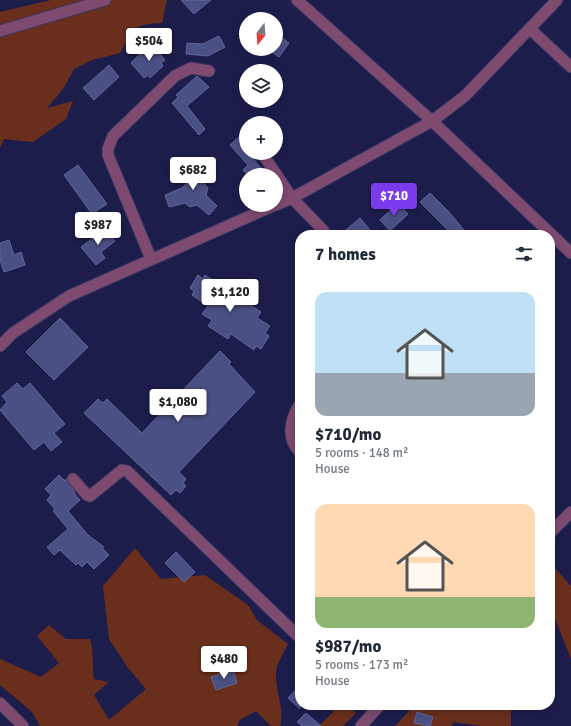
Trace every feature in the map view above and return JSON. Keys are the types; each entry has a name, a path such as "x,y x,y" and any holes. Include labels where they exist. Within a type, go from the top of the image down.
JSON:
{"street":[{"path":"0,31 105,0"},
{"path":"297,0 432,122 547,230"},
{"path":"283,202 432,122 465,96 557,0"},
{"path":"530,29 571,67"},
{"path":"151,259 108,156 108,149 113,136 175,76 191,68 209,71"},
{"path":"267,160 292,198 323,230"},
{"path":"0,346 13,333 69,296 260,212"},
{"path":"555,238 571,253"},
{"path":"295,414 290,434 295,446"},
{"path":"73,479 87,495 90,496 122,470 127,471 295,633"},
{"path":"555,528 571,512"},
{"path":"0,703 23,726"},
{"path":"361,726 373,710"}],"shaded area":[{"path":"51,0 167,0 162,23 145,25 135,29 120,53 92,60 74,69 63,89 47,108 73,101 66,119 33,142 4,139 0,148 0,12"},
{"path":"135,548 161,579 205,575 248,605 257,620 288,644 276,669 276,680 281,707 280,726 271,726 256,711 240,720 237,726 40,726 32,712 0,685 0,659 41,677 59,663 37,636 49,625 66,639 90,639 94,679 109,682 94,695 109,720 146,689 128,668 109,639 103,586"},
{"path":"556,569 571,586 571,659 555,619"},
{"path":"333,710 353,710 356,713 343,726 319,726"},
{"path":"410,710 511,710 511,726 481,726 453,722 452,726 395,726"}],"building":[{"path":"181,0 211,0 194,14"},
{"path":"219,36 225,47 208,56 186,54 187,43 203,44"},
{"path":"283,38 289,43 283,51"},
{"path":"151,43 165,60 161,63 163,66 150,78 148,75 144,78 131,63"},
{"path":"109,65 119,77 94,100 83,88"},
{"path":"197,76 209,87 187,106 205,129 199,135 172,103 178,97 176,95"},
{"path":"239,137 239,155 230,145"},
{"path":"195,159 207,162 202,181 208,188 206,195 217,206 209,215 197,205 190,207 185,203 169,207 165,195 182,188 189,181"},
{"path":"244,160 254,160 261,168 245,168 248,165"},
{"path":"78,165 107,204 92,214 64,175"},
{"path":"430,193 464,230 448,230 420,202"},
{"path":"398,203 408,214 391,230 389,230 380,220"},
{"path":"360,218 370,230 346,230"},
{"path":"105,229 115,241 101,252 105,258 96,265 81,247"},
{"path":"9,240 14,255 21,252 25,265 4,272 0,260 0,243"},
{"path":"198,275 203,279 205,275 261,312 257,318 270,326 265,333 269,336 261,349 256,346 254,350 231,334 228,339 208,326 212,320 202,314 208,306 192,295 194,291 190,288"},
{"path":"60,318 88,347 54,380 26,352"},
{"path":"220,351 231,362 229,364 255,392 179,472 186,479 183,483 186,486 180,493 176,490 171,495 84,413 98,399 103,403 107,399 142,433"},
{"path":"17,383 23,389 30,383 65,424 54,433 62,442 51,451 44,442 34,450 0,410 7,402 2,396"},
{"path":"59,475 65,481 66,479 80,500 68,511 88,535 104,547 102,548 109,555 94,569 87,562 82,567 78,563 76,565 60,550 54,555 47,547 68,529 53,511 55,509 47,500 51,495 45,489"},
{"path":"176,552 195,572 184,582 165,563"},
{"path":"233,670 237,683 216,690 211,677"},
{"path":"295,690 295,704 288,698"},
{"path":"417,712 433,717 430,726 414,723"},
{"path":"306,713 321,726 302,726 297,722"}]}
